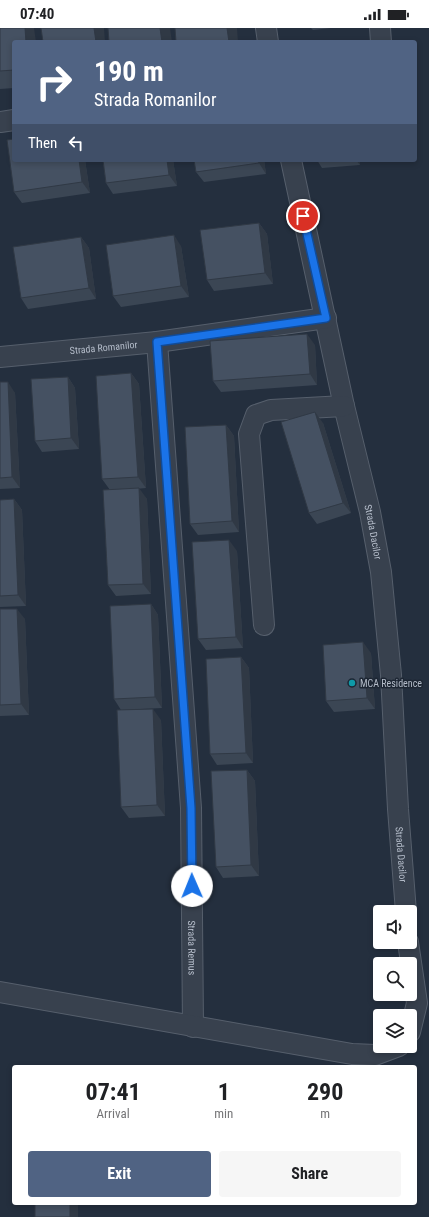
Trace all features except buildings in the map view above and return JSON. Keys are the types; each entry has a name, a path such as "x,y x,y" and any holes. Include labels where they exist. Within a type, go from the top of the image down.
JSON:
{"street":[{"path":"266,28 268,40"},
{"path":"380,28 381,40"},
{"path":"0,122 12,120"},
{"name":"Strada Dacilor","path":"291,162 344,406 370,512 381,572 387,614 398,809 405,905"},
{"name":"Strada Romanilor","path":"0,357 157,342 326,318"},
{"name":"Strada Remus","path":"157,342 191,808 193,1027"},
{"path":"264,625 249,434 256,414 271,410 344,406"},
{"path":"409,949 417,1003 416,1009"},
{"path":"0,992 352,1054 375,1055 381,1053"}],"place":[{"name":"MCA Residence","path":"352,683"}],"route":[{"path":"192,886 191,808 157,342 326,318 308,244 303,216"}]}
